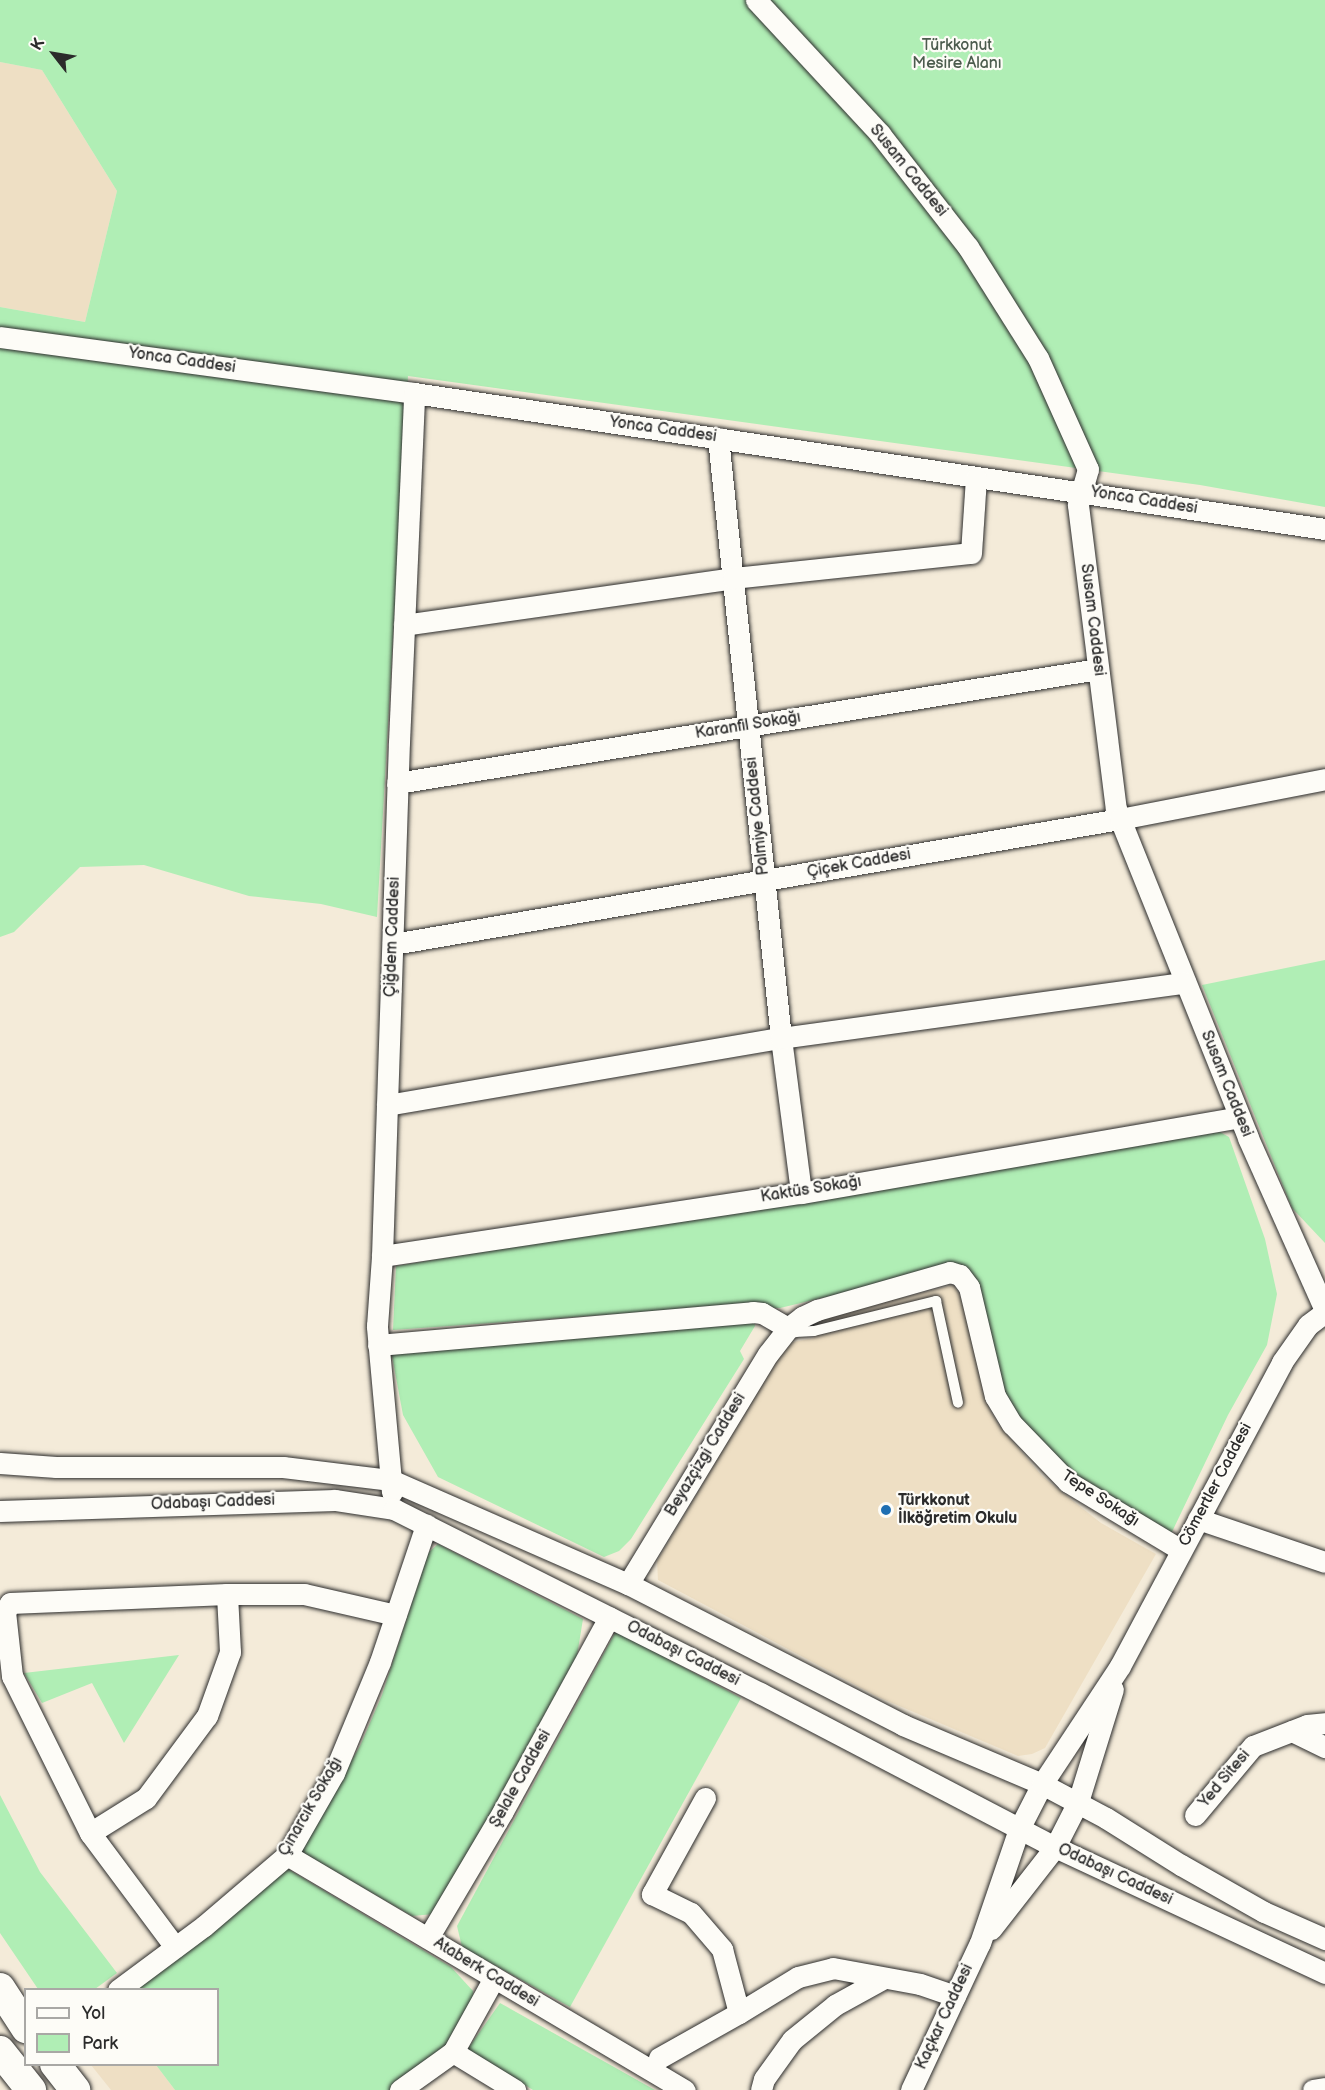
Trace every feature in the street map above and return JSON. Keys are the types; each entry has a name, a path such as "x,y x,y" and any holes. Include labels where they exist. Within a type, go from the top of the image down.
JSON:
{"street":[{"name":"Susam Caddesi","path":"756,0 880,134 968,247 1038,358 1088,469 1078,505 1116,809 1239,1117 1325,1311"},
{"name":"Yonca Caddesi","path":"0,337 414,393 1325,529"},
{"name":"Çiğdem Caddesi","path":"394,1509 377,1326 382,1256 397,783 414,393"},
{"name":"Palmiye Caddesi","path":"718,438 781,1038 801,1192"},
{"path":"404,625 733,578 971,553 976,478"},
{"name":"Karanfil Sokağı","path":"397,783 1098,669"},
{"name":"Çiçek Caddesi","path":"393,944 1120,819 1325,779"},
{"path":"387,1105 781,1038 1185,983"},
{"name":"Kaktüs Sokağı","path":"382,1256 801,1192 1239,1117"},
{"name":"Beyazçizgi Caddesi","path":"628,1584 768,1354 788,1329 802,1317 817,1310 950,1272 960,1275"},
{"name":"Tepe Sokağı","path":"960,1275 969,1287 995,1396 1012,1424 1068,1482 1181,1550"},
{"name":"Cömertler Caddesi","path":"1042,1784 1120,1666 1282,1362 1308,1325 1325,1311"},
{"path":"378,1345 753,1312 762,1313 788,1329"},
{"name":"Odabaşı Caddesi","path":"0,1463 56,1467 283,1467 392,1480 628,1584 903,1725 1042,1784 1078,1802 1264,1912 1325,1939"},
{"name":"Odabaşı Caddesi","path":"0,1511 335,1500 394,1509 760,1692 1055,1847 1325,1973"},
{"path":"1198,1519 1325,1562"},
{"name":"Çınarcık Sokağı","path":"119,1988 175,1947 287,1855 334,1773 380,1662 426,1526"},
{"path":"90,1833 146,1798 207,1716 230,1652 227,1594"},
{"path":"175,1947 90,1833 12,1676 5,1612 10,1603 227,1594 304,1594 396,1616"},
{"name":"Şelale Caddesi","path":"428,1938 503,1811 609,1617"},
{"name":"Cömertler Caddesi","path":"1078,1802 1120,1666"},
{"name":"Yed Sitesi","path":"1195,1815 1253,1746 1292,1731 1325,1723"},
{"path":"1292,1731 1325,1747"},
{"name":"Kaçkar Caddesi","path":"911,2090 980,1943 1019,1829 1042,1784"},
{"path":"705,1798 652,1894 691,1913 722,1949 739,2013"},
{"name":"Kaçkar Caddesi","path":"980,1943 1055,1847 1078,1802"},
{"name":"Ataberk Caddesi","path":"287,1855 685,2090"},
{"path":"659,2058 798,1977 833,1968 920,1984 955,1996"},
{"path":"400,2090 453,2052 494,1978"},
{"path":"761,2090 764,2079 792,2040 835,2005 884,1978"},
{"path":"0,1988 24,2025"},
{"path":"0,2051 31,2090"},
{"path":"453,2052 489,2084 515,2090"},
{"path":"57,2066 75,2090"},
{"path":"1313,2090 1325,2088"}],"lane":[{"path":"788,1329 795,1332 814,1331 936,1301 958,1403"}],"shaded area":[{"path":"0,62 42,70 117,191 85,322 0,307"},
{"name":"Türkkonut İlköğretim Okulu","path":"954,1285 961,1298 989,1408 998,1424 1042,1476 1101,1523 1156,1554 1045,1748 1032,1754 1018,1756 878,1697 658,1580 657,1561 779,1355 793,1342 814,1338 811,1323 817,1318"},
{"path":"92,2066 157,2066 175,2090 111,2090"}],"green space":[{"name":"Türkkonut Mesire Alanı","path":"0,0 1325,0 1325,507 1200,485 408,376 377,917 321,904 249,896 144,865 80,867 14,932 0,937 0,307 85,322 117,191 42,70 0,62"},
{"path":"1325,960 1325,1243 1292,1208 1202,985"},
{"path":"1220,1132 1229,1137 1265,1239 1277,1294 1267,1345 1228,1415 1170,1536 1069,1473 1005,1405 970,1272 826,1297 780,1308 703,1308 393,1330 396,1266"},
{"path":"754,1321 755,1326 740,1351 744,1359 631,1539 619,1551 604,1557 438,1477 403,1415 391,1351"},
{"path":"438,1544 583,1619 575,1668 434,1914 412,1916 298,1850 360,1746 382,1695 428,1553"},
{"path":"616,1631 741,1698 570,2007 462,1947 457,1926"},
{"path":"179,1655 124,1743 92,1683 42,1703 24,1673"},
{"path":"0,1795 40,1872 117,1973 96,1988 37,1988 0,1933"},
{"path":"283,1866 451,1967 473,1991 474,2003 442,2050 391,2090 175,2090 157,2066 219,2066 219,1988 130,1988"},
{"path":"500,2003 655,2090 533,2090 467,2050"}],"place":[{"name":"Türkkonut İlköğretim Okulu","path":"886,1510"}]}
